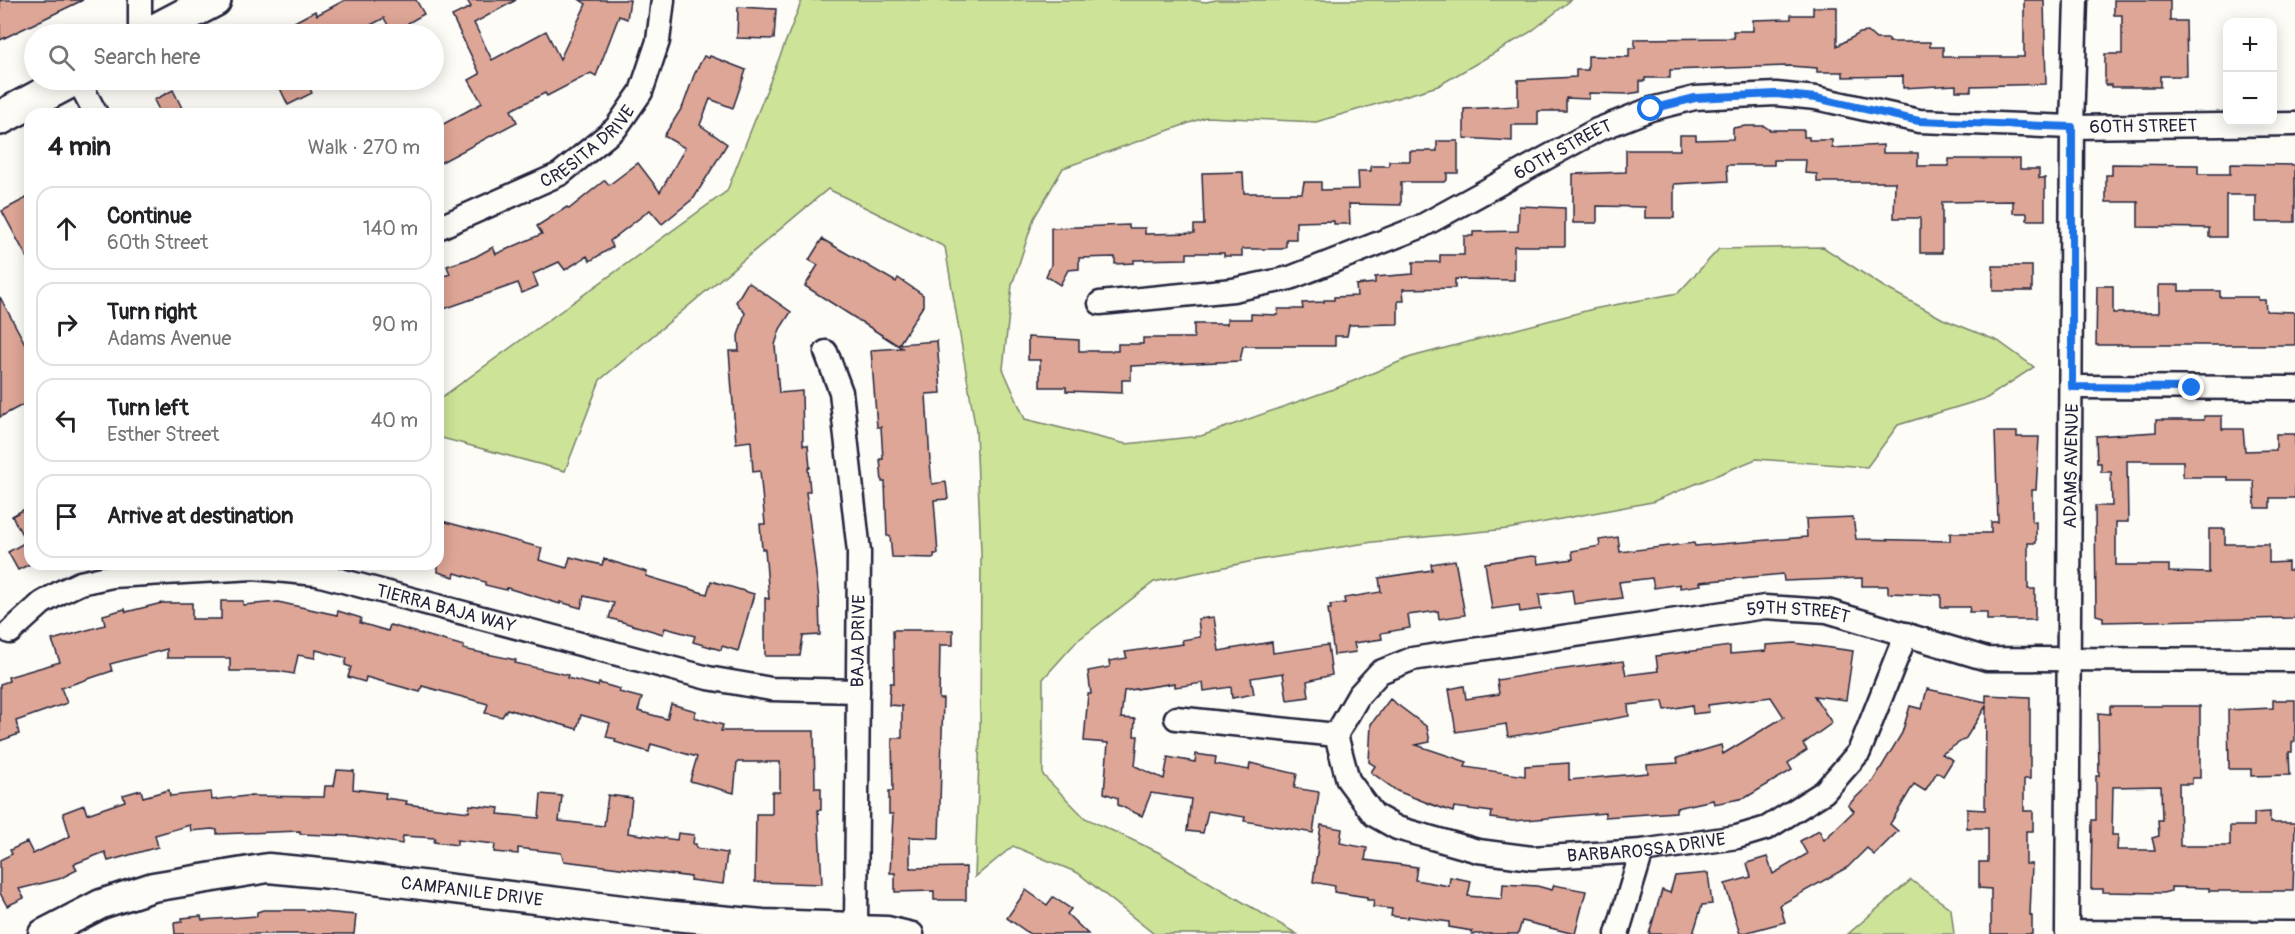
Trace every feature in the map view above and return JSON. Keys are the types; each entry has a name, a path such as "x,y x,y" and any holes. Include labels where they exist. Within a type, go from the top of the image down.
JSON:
{"main road":[{"path":"168,24 214,0"},
{"path":"0,118 53,90"}],"street":[{"path":"140,0 140,24"},
{"name":"CRESITA DRIVE","path":"444,225 560,174 616,128 641,92 658,41 663,0"},
{"name":"ADAMS AVENUE","path":"2076,0 2072,127 2067,932 2295,933"},
{"path":"83,90 93,108"},
{"name":"60TH STREET","path":"1100,303 1233,290 1290,278 1420,227 1597,130 1651,109 1695,98 1776,94 1816,98 1919,121 2072,127 2295,124"},
{"name":"BAJA DRIVE","path":"826,352 841,392 859,552 855,930"},
{"path":"2072,387 2295,388"},
{"name":"TIERRA BAJA WAY","path":"10,632 42,603 61,592 96,579 128,574 212,570"},
{"name":"TIERRA BAJA WAY","path":"275,570 317,574 708,678 771,689 858,691"},
{"name":"59TH STREET","path":"1336,735 1359,695 1380,672 1412,659 1765,607 1827,611 1987,659 2295,660"},
{"name":"BARBAROSSA DRIVE","path":"1336,735 1348,780 1374,815 1397,828 1479,851 1532,858 1642,851 1737,837 1767,828 1824,792 1860,752 1906,634"},
{"path":"1176,718 1336,735"},
{"path":"1617,934 1642,851"},
{"name":"CAMPANILE DRIVE","path":"43,934 101,904 153,886 268,868 663,915 855,930 887,928 912,934"}],"green space":[{"path":"802,0 1190,0 1206,2 1216,0 1571,0 1532,31 1438,86 1316,122 1206,117 1063,168 1034,218 1012,285 1003,369 1025,419 1126,444 1201,436 1339,387 1411,357 1593,309 1678,293 1719,249 1823,247 1884,287 1943,319 1998,341 2034,367 1987,398 1898,425 1867,467 1756,459 1652,502 1508,529 1373,542 1258,560 1154,582 1077,641 1043,679 1043,775 1085,818 1158,852 1297,934 1154,934 1078,873 1013,846 975,877 980,730 981,553 976,431 945,247 828,189 600,380 565,471 444,439 444,396 727,191"},
{"path":"1911,880 1951,909 1954,934 1848,934"}],"building":[{"path":"0,0 83,0 33,24 24,24 24,28 0,40"},
{"path":"345,0 416,0 424,14 409,24 387,24 384,18 373,24 291,24 315,11 317,15"},
{"path":"467,0 516,0 474,23 492,60 546,31 560,59 586,4 580,0 630,0 627,19 619,16 596,76 591,73 547,96 545,93 511,110 517,122 444,161 444,124 482,103 469,80 480,74 452,16 471,7"},
{"path":"2024,0 2044,0 2046,84 1971,86 1971,91 1956,91 1956,85 1903,88 1903,76 1843,77 1843,72 1817,72 1817,68 1789,66 1670,70 1670,78 1645,78 1645,81 1640,81 1640,92 1589,93 1589,99 1566,98 1566,111 1538,111 1538,125 1512,125 1512,141 1464,138 1464,109 1518,106 1518,80 1576,77 1576,70 1588,70 1588,56 1629,57 1629,48 1635,48 1635,39 1734,38 1733,31 1753,31 1753,20 1791,19 1791,15 1813,15 1813,7 1837,7 1837,46 1860,33 1868,32 1876,39 1889,39 1889,42 1930,42 1930,47 1943,47 1943,57 2024,57"},
{"path":"2114,0 2170,0 2170,21 2186,21 2187,76 2160,76 2160,87 2105,85 2105,54 2122,54 2122,15 2114,15"},
{"path":"738,7 776,9 774,39 737,38"},
{"path":"704,56 709,58 710,56 746,70 733,108 710,99 700,125 727,144 694,198 662,224 650,210 610,241 613,247 590,261 587,256 565,270 559,262 533,274 538,286 522,293 518,283 444,309 444,276 450,274 447,266 475,257 493,247 496,254 542,234 537,226 567,207 569,209 605,180 609,185 638,163 660,192 685,148 664,136 683,106 694,75"},
{"path":"173,90 182,108 158,108 154,100"},
{"path":"281,90 311,90 312,93 288,105"},
{"path":"1764,126 1770,130 1804,130 1804,137 1809,137 1809,140 1832,140 1832,148 1883,145 1883,153 1918,153 1918,166 1949,166 1949,159 2020,159 2020,169 2039,169 2039,178 2045,178 2045,220 2027,220 2027,213 2013,213 2013,201 1942,202 1942,253 1920,253 1920,218 1894,218 1895,182 1817,182 1817,174 1805,173 1806,160 1774,160 1774,165 1727,165 1728,181 1674,184 1674,218 1645,218 1645,207 1597,206 1597,223 1573,223 1573,174 1626,172 1626,150 1680,150 1680,135 1696,135 1696,140 1733,139 1733,128"},
{"path":"1437,141 1458,141 1458,173 1447,173 1447,179 1444,182 1401,182 1401,205 1349,204 1350,224 1334,224 1334,221 1296,222 1296,239 1286,239 1286,246 1282,249 1242,249 1242,256 1224,256 1224,253 1187,253 1187,259 1134,260 1134,263 1115,264 1115,257 1079,258 1079,269 1068,270 1060,285 1046,276 1051,265 1051,228 1129,225 1129,228 1145,228 1145,234 1194,233 1194,225 1204,225 1202,173 1243,172 1244,193 1302,193 1304,182 1321,182 1321,190 1359,189 1358,171 1371,171 1371,166 1389,166 1389,161 1410,161 1410,151 1437,151"},
{"path":"2112,164 2198,165 2198,174 2230,174 2230,164 2295,165 2295,222 2256,222 2256,195 2226,195 2226,237 2209,237 2209,228 2138,227 2138,202 2106,202 2106,175 2112,175"},
{"path":"24,199 24,252 2,211"},
{"path":"1519,206 1565,208 1565,246 1514,246 1514,280 1455,279 1455,288 1403,289 1404,301 1398,301 1398,324 1349,325 1347,336 1335,336 1335,346 1243,346 1240,361 1131,366 1131,380 1122,380 1122,393 1066,391 1066,387 1040,387 1040,360 1028,360 1028,337 1079,340 1079,351 1118,351 1118,344 1143,344 1143,338 1194,338 1194,324 1227,324 1227,319 1251,319 1251,314 1278,315 1278,309 1303,309 1302,303 1324,302 1324,300 1334,300 1334,297 1357,296 1356,285 1375,283 1375,277 1413,274 1413,262 1440,262 1440,255 1464,255 1464,236 1473,236 1473,232 1518,231"},
{"path":"822,239 896,282 898,278 923,295 923,306 899,344 937,341 941,393 926,394 930,462 932,484 946,482 948,499 934,500 938,554 934,554 934,558 892,557 890,536 887,536 885,482 882,482 880,459 883,459 881,427 877,427 871,350 902,348 805,286 818,265 809,260"},
{"path":"1993,266 2032,266 2032,291 1993,291"},
{"path":"748,282 791,312 780,329 775,345 779,393 802,391 803,445 808,445 810,468 808,468 810,491 806,492 819,598 820,635 803,636 800,656 765,656 765,598 769,599 765,549 762,549 760,524 765,524 760,471 753,472 751,441 736,443 729,351 739,351 738,336 745,313 736,302"},
{"path":"2159,285 2179,285 2179,291 2220,291 2220,297 2258,297 2258,300 2265,300 2266,311 2295,312 2295,345 2096,345 2097,286 2113,286 2113,313 2159,313"},
{"path":"0,297 24,342 24,404 0,417"},
{"path":"2204,416 2222,416 2222,429 2243,429 2245,451 2276,450 2276,434 2295,434 2295,498 2270,498 2270,508 2255,508 2254,481 2228,481 2228,477 2183,477 2183,461 2127,461 2128,522 2116,522 2116,565 2169,565 2169,572 2209,573 2209,529 2225,529 2225,544 2269,544 2269,563 2288,562 2288,570 2295,570 2295,618 2103,622 2103,617 2096,615 2095,506 2112,506 2111,472 2101,472 2101,463 2097,463 2096,436 2156,432 2156,420 2204,420"},
{"path":"1995,432 2017,432 2017,437 2039,437 2036,490 2032,490 2032,522 2036,522 2036,543 2028,543 2028,589 2035,589 2035,620 1987,620 1987,612 1969,612 1970,607 1941,607 1941,595 1888,593 1888,586 1862,586 1862,578 1784,581 1783,574 1700,582 1701,585 1680,588 1680,584 1654,588 1652,578 1619,582 1622,598 1574,604 1572,590 1539,595 1541,609 1520,612 1519,605 1492,609 1485,563 1532,556 1537,557 1538,564 1573,559 1572,551 1600,546 1599,540 1618,537 1620,552 1694,543 1695,546 1807,537 1806,519 1853,517 1856,539 1950,541 1950,533 1991,533 1991,522 1998,522"},
{"path":"24,509 24,538 12,516"},
{"path":"444,522 542,548 539,560 567,568 570,557 602,565 604,559 647,572 646,576 707,594 711,581 754,594 738,651 722,646 721,650 693,642 695,636 665,628 663,634 609,618 614,603 584,596 581,608 507,588 506,590 485,585 485,582 455,573 454,577 438,572 438,570 444,570"},
{"path":"24,543 24,567 18,570 8,552"},
{"path":"1455,560 1465,615 1439,619 1438,611 1408,615 1410,628 1381,633 1382,639 1354,643 1356,652 1334,655 1328,609 1331,609 1330,605 1345,603 1344,598 1381,592 1379,578 1432,570 1431,564"},
{"path":"221,601 243,601 243,605 278,602 337,615 338,611 361,618 360,623 388,631 390,625 464,646 463,649 516,660 515,663 568,675 567,678 620,689 619,692 642,698 638,711 667,719 671,704 696,711 694,717 723,725 721,731 814,731 815,788 821,788 821,810 818,810 822,884 755,882 756,814 772,814 772,792 780,792 780,762 737,762 734,793 690,781 697,757 651,744 649,752 606,737 610,723 581,715 577,729 507,709 502,717 485,713 488,704 422,686 420,692 366,677 365,682 348,677 351,667 345,665 347,658 316,650 315,658 298,655 294,674 277,671 230,671 230,658 167,658 167,649 110,664 112,671 61,688 67,703 16,721 19,734 0,741 0,684 9,681 8,677 60,662 52,640 105,625 103,615 162,603 192,603 192,619 221,619"},
{"path":"1214,617 1219,651 1272,642 1273,653 1328,645 1332,675 1307,681 1309,697 1287,700 1283,673 1251,678 1254,694 1232,698 1231,687 1204,691 1203,683 1175,687 1175,683 1124,691 1121,718 1135,719 1134,736 1138,736 1135,766 1164,779 1168,757 1195,762 1196,754 1216,757 1215,764 1249,770 1250,763 1297,774 1294,788 1319,792 1313,833 1244,821 1245,817 1208,811 1203,833 1187,831 1191,799 1151,793 1142,816 1118,805 1118,798 1104,793 1108,743 1084,741 1088,694 1091,694 1088,671 1110,667 1109,661 1127,658 1125,652 1183,644 1182,640 1200,637 1198,619"},
{"path":"893,630 953,630 953,645 940,645 939,699 943,699 939,838 910,837 910,868 966,867 966,900 934,900 934,891 895,892 895,873 890,873 893,814 889,814 889,791 893,791 892,738 902,738 902,706 889,705 890,683 894,683"},
{"path":"1794,643 1853,651 1846,700 1814,696 1832,723 1803,744 1807,750 1788,763 1792,770 1745,798 1714,804 1713,800 1676,808 1676,812 1605,817 1605,813 1513,821 1491,818 1492,812 1454,807 1453,812 1397,791 1371,772 1375,766 1369,762 1371,724 1390,699 1427,727 1430,742 1416,745 1467,762 1465,767 1525,776 1525,766 1569,763 1569,780 1648,773 1647,765 1678,763 1677,758 1721,745 1723,754 1784,717 1771,697 1708,705 1709,712 1693,714 1692,705 1665,710 1663,701 1628,705 1629,716 1508,737 1506,724 1456,732 1449,689 1464,686 1466,699 1499,694 1497,680 1623,661 1626,675 1658,671 1656,656 1730,646 1730,654 1766,651 1766,645"},
{"path":"1927,689 1986,702 1986,695 2030,697 2030,779 2024,779 2024,811 2033,811 2033,831 2026,831 2026,864 2032,864 2030,915 2032,916 2032,934 1991,934 1991,889 1979,888 1979,862 1988,862 1988,828 1967,828 1967,809 1985,810 1986,706 1966,738 1942,754 1953,760 1943,776 1937,772 1925,791 1914,784 1890,824 1898,831 1874,855 1867,848 1848,867 1780,905 1785,922 1740,934 1725,884 1751,877 1747,863 1767,857 1773,874 1807,854 1800,841 1819,830 1824,840 1854,811 1848,805 1873,781 1902,733 1910,706 1922,709"},
{"path":"2273,700 2295,700 2295,742 2292,742 2292,752 2289,752 2290,775 2251,776 2251,769 2229,769 2228,710 2273,708"},
{"path":"2110,706 2200,706 2200,778 2192,778 2192,784 2179,784 2180,846 2230,846 2230,826 2254,826 2254,813 2270,812 2270,823 2295,823 2293,891 2209,891 2209,888 2171,887 2171,891 2163,893 2103,892 2103,889 2091,889 2092,820 2096,820 2096,776 2099,776 2098,713 2110,714","holes":["2161,786 2162,820 2158,820 2159,836 2152,838 2155,850 2117,850 2118,835 2112,835 2113,787"]},
{"path":"337,770 354,771 353,789 386,793 385,798 407,801 406,804 469,812 470,805 499,808 498,814 539,818 541,794 562,796 559,821 604,826 608,795 632,798 628,833 677,840 678,833 694,835 693,844 696,844 696,848 727,853 723,884 690,880 691,877 564,861 561,853 518,848 518,854 494,852 495,844 457,840 457,845 434,842 435,838 403,836 402,844 354,836 300,834 300,831 217,834 217,830 212,829 191,831 190,825 155,835 158,847 108,861 105,852 74,864 77,870 59,879 19,889 24,898 7,906 0,893 0,860 12,854 10,850 27,842 33,854 70,836 63,813 84,805 87,814 125,801 123,795 141,790 143,797 169,790 170,796 211,792 212,800 247,796 324,797 325,786 334,786"},
{"path":"1321,825 1342,829 1340,843 1367,848 1365,860 1417,867 1415,880 1449,886 1450,877 1471,881 1468,896 1502,899 1503,884 1537,886 1552,890 1554,885 1586,891 1575,934 1522,921 1518,934 1472,934 1472,931 1449,927 1449,922 1391,916 1392,909 1373,907 1374,900 1367,900 1367,897 1334,892 1335,886 1313,882"},
{"path":"1708,873 1712,904 1702,905 1693,934 1649,934 1662,890 1670,893 1675,876"},
{"path":"1026,890 1047,905 1053,897 1071,909 1067,914 1088,934 1030,934 1007,918"},
{"path":"302,910 356,915 354,934 175,934 174,923 182,922 182,918 201,916 202,920 257,916 257,912"}],"route":[{"path":"1651,109 1695,98 1776,94 1816,98 1919,121 2072,127 2072,387 2192,388"}]}
